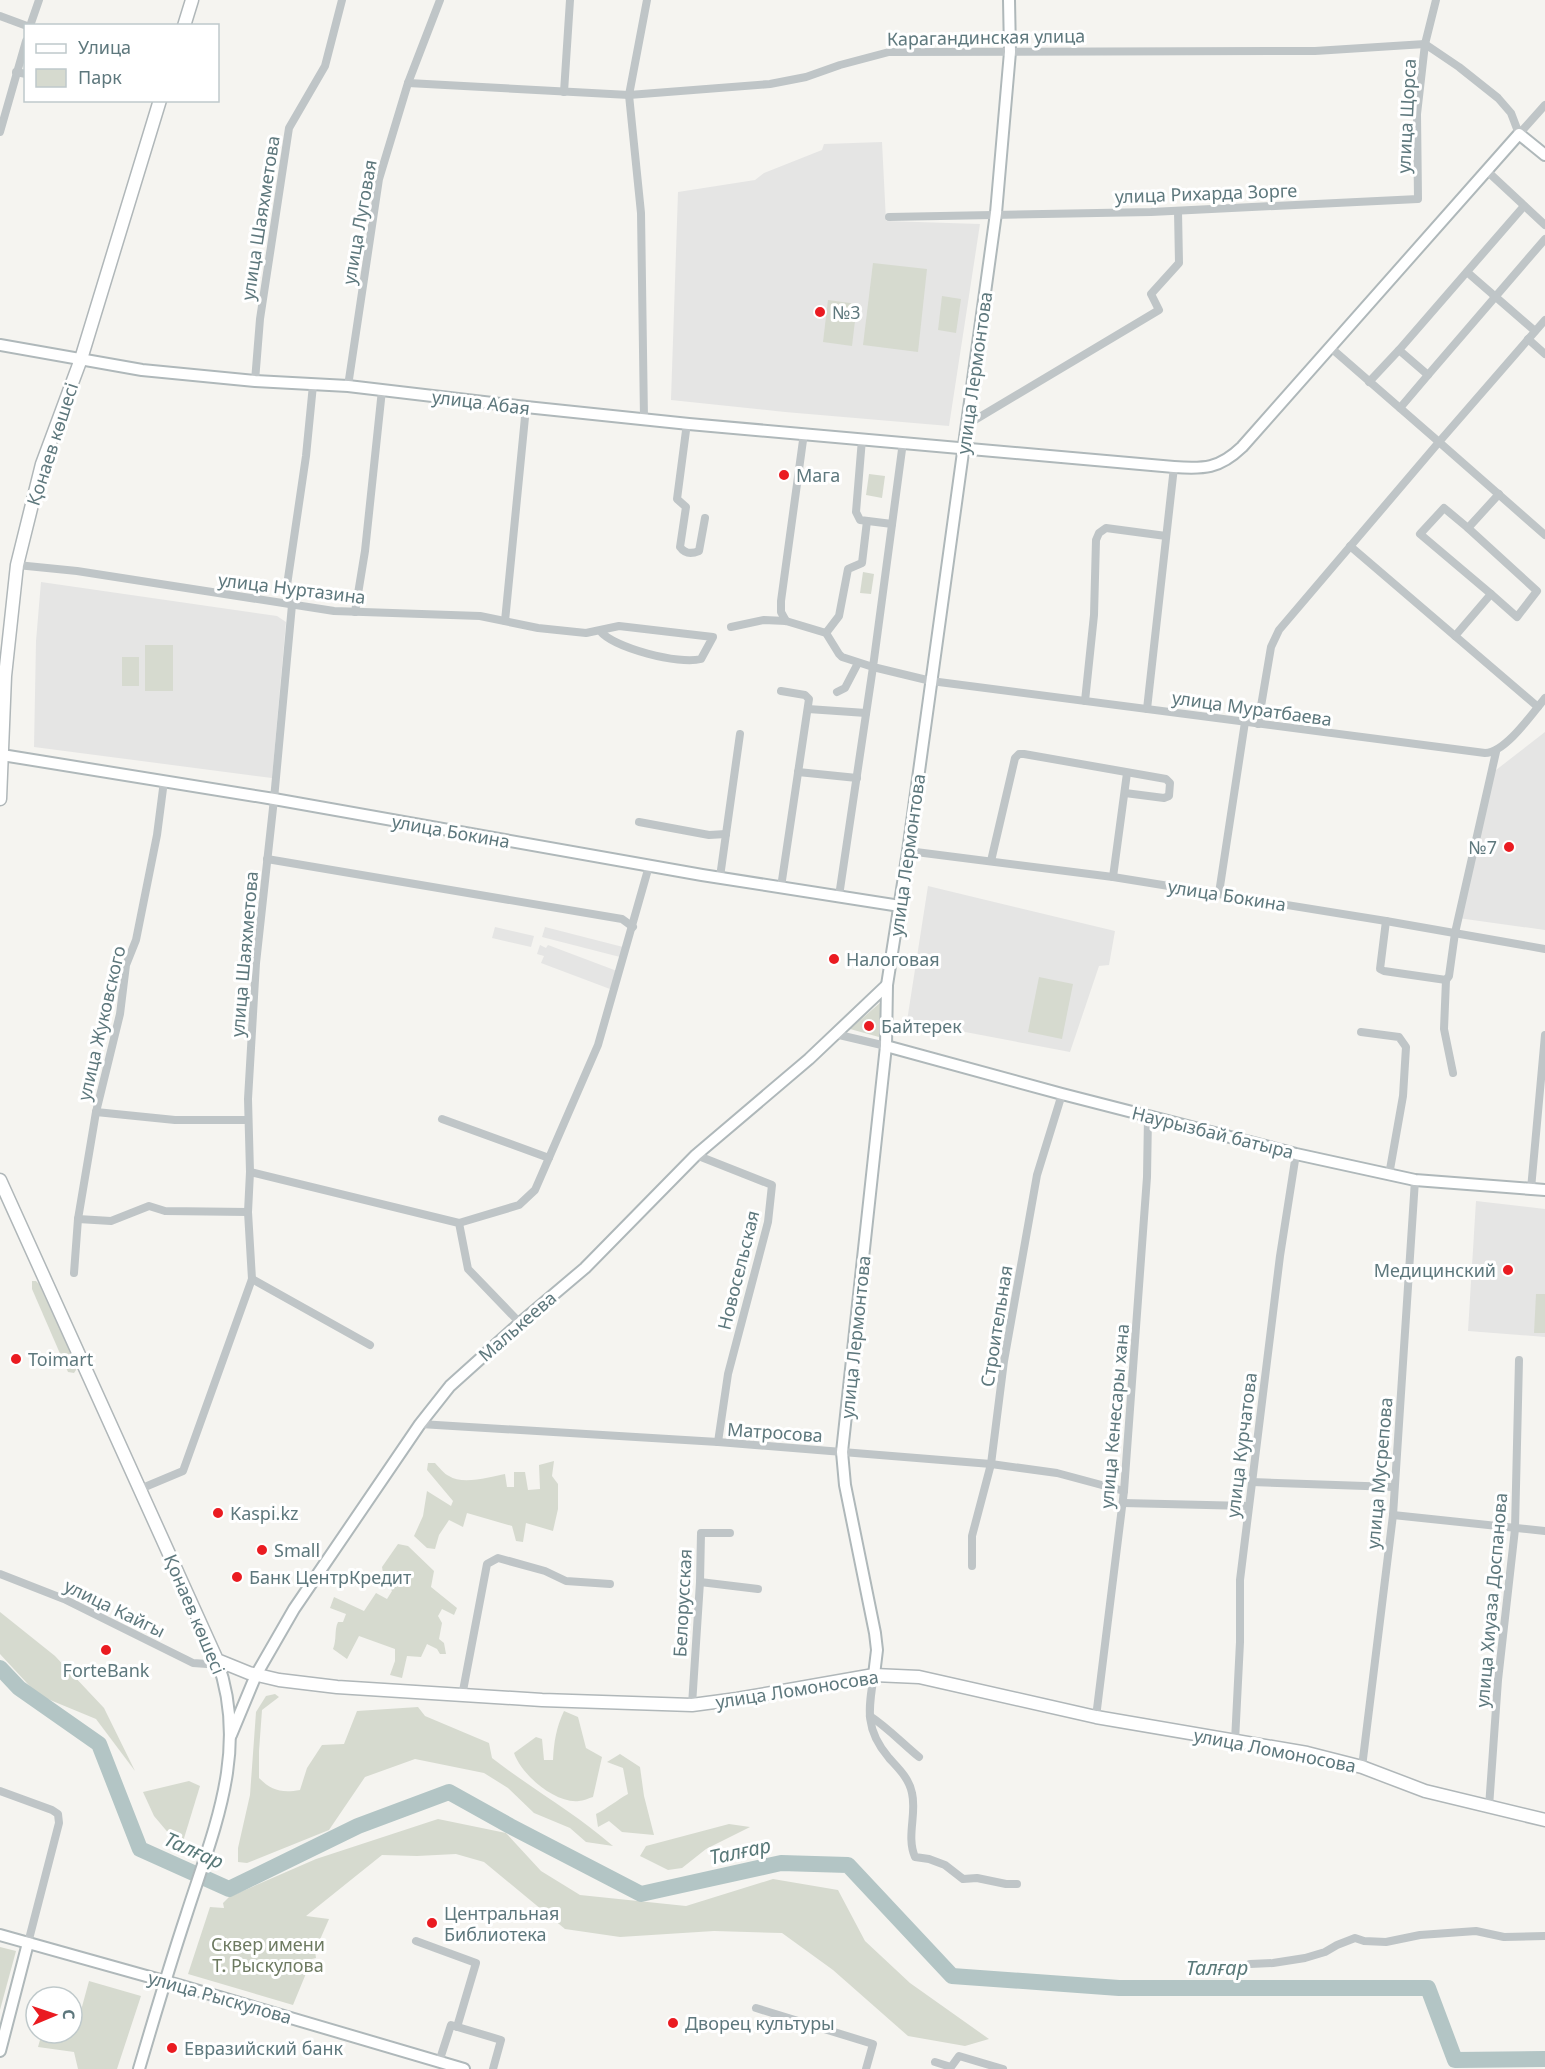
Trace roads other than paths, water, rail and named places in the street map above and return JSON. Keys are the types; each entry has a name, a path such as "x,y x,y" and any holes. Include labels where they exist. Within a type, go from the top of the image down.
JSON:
{"main road":[{"path":"185,24 192,0"},
{"name":"улица Лермонтова","path":"874,1675 877,1650 875,1634 844,1485 842,1452 886,1046 887,985 908,851 996,213 1010,52 1009,0"},
{"name":"Қонаев көшесі","path":"0,799 2,676 17,565 42,464 81,359 156,102"},
{"path":"1519,134 1545,155"},
{"name":"улица Абая","path":"0,345 142,370 255,381 348,386 526,407 804,434 1206,468 1218,465 1230,458 1331,348 1519,134"},
{"name":"улица Бокина","path":"2,755 274,799 649,866 900,906"},
{"name":"Малькеева","path":"231,1735 256,1675 294,1609 420,1424 450,1386 585,1268 696,1155 808,1059 887,985"},
{"name":"Наурызбай батыра","path":"886,1046 1296,1154 1415,1180 1545,1190"},
{"name":"Қонаев көшесі","path":"0,1180 217,1660 228,1696 231,1735 227,1778 211,1839 139,2069"},
{"name":"улица Ломоносова","path":"217,1660 256,1675 279,1680 337,1686 542,1701 692,1705 874,1675 919,1677 1096,1717 1306,1753 1362,1767 1425,1791 1545,1820"},
{"name":"улица Рыскулова","path":"0,1935 166,1981 464,2069"},
{"path":"0,2051 28,1943"}],"street":[{"path":"30,24 39,0"},
{"name":"улица Шаяхметова","path":"255,381 260,319 289,129 325,66 342,0"},
{"name":"улица Луговая","path":"348,386 379,179 408,83 440,0"},
{"path":"564,92 570,0"},
{"path":"644,419 641,213 629,95 648,0"},
{"name":"улица Щорса","path":"1418,199 1417,114 1425,44 1436,0"},
{"path":"0,16 24,24"},
{"path":"1425,44 1498,98 1511,112 1519,134 1545,105"},
{"name":"Карагандинская улица","path":"408,83 629,95 770,84 806,77 840,64 889,52 1315,51 1425,44"},
{"path":"0,132 24,47"},
{"path":"16,72 24,74"},
{"path":"1486,171 1545,225"},
{"name":"улица Рихарда Зорге","path":"889,217 1178,211 1418,199"},
{"path":"1369,382 1524,206"},
{"path":"968,424 1159,310 1151,294 1179,263 1178,211"},
{"path":"1400,408 1545,239"},
{"path":"1467,272 1535,331"},
{"path":"1258,724 1271,647 1276,633 1545,320"},
{"path":"1528,339 1545,354"},
{"path":"1331,348 1545,535"},
{"path":"1399,350 1428,375"},
{"name":"улица Шаяхметова","path":"140,1489 183,1471 252,1279 248,1212 250,1172 247,1120 256,963 292,604 286,591 306,456 313,385"},
{"path":"355,612 365,551 382,390"},
{"path":"506,621 526,407"},
{"path":"687,423 677,499 686,507 680,547 682,551 688,553 699,551 705,518"},
{"path":"786,621 781,612 781,601 804,434"},
{"path":"862,439 856,512 860,520 892,524"},
{"path":"839,896 903,442"},
{"path":"1147,709 1174,467"},
{"path":"1468,528 1498,494"},
{"path":"1444,508 1538,591 1516,617 1491,594 1420,534 1444,508"},
{"path":"731,627 764,620 786,621 826,633 839,616 848,569 862,563 867,521"},
{"path":"1085,701 1094,615 1096,540 1099,533 1106,528 1166,536"},
{"path":"1350,546 1538,707"},
{"name":"улица Нуртазина","path":"17,565 334,611 480,616 538,628 585,633 619,626 713,637 711,644 700,659 695,661 667,658 622,645 600,631"},
{"path":"1455,636 1491,594"},
{"name":"улица Муратбаева","path":"826,633 838,654 858,663 931,681 1478,753 1496,752"},
{"path":"837,692 845,688 858,663"},
{"path":"781,691 807,696 809,699 781,887"},
{"path":"1453,1073 1444,1029 1446,980 1449,976 1455,933 1496,752 1545,698"},
{"path":"808,709 866,713"},
{"path":"1219,893 1245,722"},
{"path":"720,877 740,734"},
{"path":"991,861 1015,758 1019,754 1167,779 1170,783 1169,796 1164,798 1125,793"},
{"path":"798,772 857,778"},
{"path":"1113,877 1127,773"},
{"name":"улица Жуковского","path":"74,1273 78,1219 96,1112 120,1014 126,965 136,940 157,836 164,781"},
{"path":"639,822 709,835 726,834"},
{"name":"улица Бокина","path":"908,851 1219,893 1545,949"},
{"path":"267,859 622,919 633,927"},
{"path":"250,1172 459,1223 519,1205 535,1190 598,1045 649,866"},
{"path":"1386,921 1380,969 1446,980"},
{"path":"1361,1032 1399,1037 1406,1047 1403,1096 1389,1174"},
{"path":"835,1034 886,1046"},
{"path":"1531,1189 1545,1035"},
{"name":"Строительная","path":"972,1566 972,1536 991,1464 1004,1361 1036,1175 1062,1094"},
{"path":"96,1112 175,1120 247,1120"},
{"name":"улица Кенесары хана","path":"1096,1717 1125,1491 1147,1178 1148,1116"},
{"path":"442,1119 549,1158"},
{"name":"улица Курчатова","path":"1235,1742 1240,1642 1240,1580 1280,1257 1296,1154"},
{"name":"Новосельская","path":"696,1155 772,1185 768,1222 728,1374 718,1442"},
{"name":"улица Мусрепова","path":"1362,1767 1393,1515 1415,1180"},
{"path":"78,1219 111,1221 149,1206 165,1211 248,1212"},
{"path":"459,1223 468,1269 520,1323"},
{"path":"252,1279 370,1345"},
{"name":"улица Хиуаза Доспанова","path":"1489,1807 1498,1680 1515,1529 1519,1360"},
{"name":"Матросова","path":"420,1424 718,1442 991,1464 1057,1473 1125,1491"},
{"path":"1252,1482 1394,1487"},
{"path":"1123,1503 1248,1506"},
{"path":"1393,1515 1545,1531"},
{"name":"Белорусская","path":"692,1705 701,1533 730,1533"},
{"path":"462,1696 487,1564 498,1558 545,1571 566,1581 610,1584"},
{"name":"улица Кайгы","path":"0,1574 64,1599 193,1663 207,1664 217,1660"},
{"path":"700,1582 758,1589"},
{"path":"874,1675 870,1716 874,1737 905,1775 912,1792 911,1839 915,1857 945,1865 963,1879 977,1878 1017,1884"},
{"path":"870,1716 888,1727 899,1741 919,1757"},
{"path":"0,1791 58,1814 59,1824 28,1943"},
{"path":"1250,1964 1305,1958 1325,1953 1355,1938 1364,1941 1386,1942 1420,1935 1476,1930 1504,1937 1545,1936"},
{"path":"416,1941 476,1963 457,2027"},
{"path":"756,2008 873,2044 866,2069"},
{"path":"439,2062 451,2025 501,2040 493,2069"},
{"path":"935,2062 951,2067 959,2056 1003,2069"}],"waterway":[{"name":"Талғар","path":"0,1668 19,1688 99,1744 140,1849 229,1889 358,1826 449,1792 641,1894 781,1863 848,1865 952,1976 1119,1988 1428,1988 1455,2060 1545,2059"}],"place":[{"name":"№3","path":"820,312"},
{"name":"Мага","path":"784,475"},
{"name":"№7","path":"1509,847"},
{"name":"Налоговая","path":"834,959"},
{"name":"Байтерек","path":"869,1026"},
{"name":"Медицинский","path":"1508,1270"},
{"name":"Toimart","path":"16,1359"},
{"name":"Kaspi.kz","path":"218,1513"},
{"name":"Small","path":"262,1550"},
{"name":"Банк ЦентрКредит","path":"237,1577"},
{"name":"ForteBank","path":"106,1650"},
{"name":"Центральная Библиотека","path":"432,1923"},
{"name":"Дворец культуры","path":"673,2023"},
{"name":"Евразийский банк","path":"172,2048"}],"park label":[{"name":"Сквер имени Т. Рыскулова","path":"268,1954"}]}
